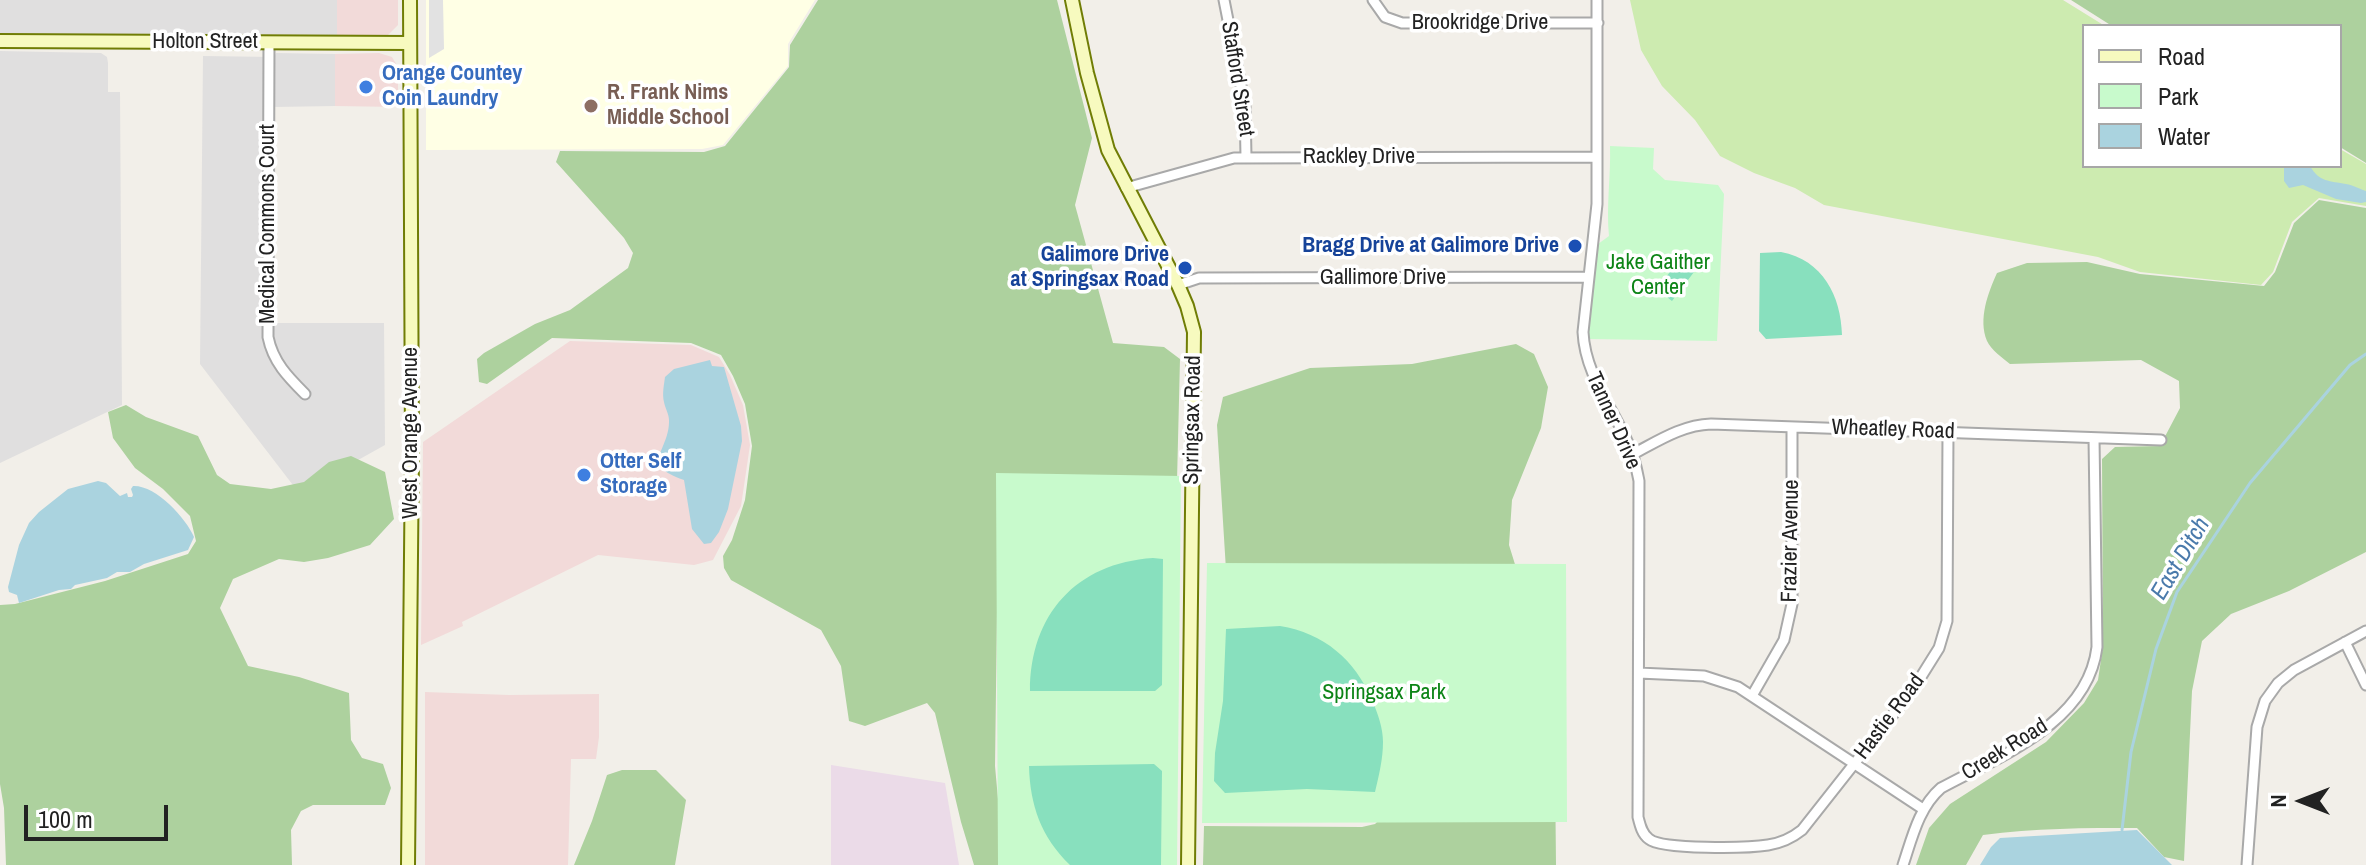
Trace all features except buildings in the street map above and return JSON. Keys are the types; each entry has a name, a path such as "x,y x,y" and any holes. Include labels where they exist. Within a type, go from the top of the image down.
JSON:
{"street":[{"name":"West Orange Avenue","path":"408,865 412,452 410,0"},
{"name":"Springsax Road","path":"1072,0 1108,150 1178,285 1191,317 1195,364 1188,865"},
{"name":"Stafford Street","path":"1224,0 1245,106 1246,157"},
{"name":"Brookridge Drive","path":"1373,0 1385,17 1402,23 1598,23"},
{"name":"Tanner Drive","path":"1597,0 1597,204 1583,332 1584,348 1593,375 1633,454 1640,491 1638,817 1642,831 1649,839"},
{"name":"Holton Street","path":"0,41 410,43"},
{"name":"Medical Commons Court","path":"269,42 268,337 282,370 305,394"},
{"name":"Rackley Drive","path":"1126,188 1246,157 1597,157"},
{"name":"Gallimore Drive","path":"1178,285 1199,278 1589,277"},
{"name":"Wheatley Road","path":"1633,454 1696,424 2161,440"},
{"name":"Frazier Avenue","path":"1753,694 1784,640 1792,604 1792,427"},
{"name":"Hastie Road","path":"1649,839 1667,846 1755,846 1790,839 1802,830 1856,764 1935,657 1945,631 1949,602 1948,432"},
{"name":"Creek Road","path":"1903,865 1929,798 1941,788 2036,736 2071,704 2092,675 2097,647 2094,438"},
{"path":"2247,865 2257,727 2265,701 2278,683 2294,670 2366,631"},
{"path":"2345,642 2366,685"},
{"path":"1639,673 1704,676 1753,694 1923,809"}],"shaded area":[{"path":"0,0 345,0 337,1 337,35 0,34"},
{"path":"337,0 398,0 398,25 387,36 337,35"},
{"name":"R. Frank Nims Middle School","path":"426,0 815,0 788,44 788,66 723,145 702,149 426,150"},
{"path":"429,0 443,0 444,49 429,58"},
{"path":"0,51 101,53 107,57 108,92 120,92 122,405 0,463"},
{"path":"276,53 335,54 335,106 274,107 275,323 384,323 385,445 299,493 200,364 203,56 274,57"},
{"name":"Orange Countey Coin Laundry","path":"379,53 392,57 398,67 398,107 335,106 335,54"},
{"name":"Otter Self Storage","path":"570,341 691,345 719,357 743,405 750,445 741,506 713,560 694,565 598,555 421,645 423,442"},
{"path":"425,692 599,694 596,759 571,759 568,865 425,865"},
{"path":"831,765 945,783 959,865 831,865"}],"green space":[{"path":"818,0 1057,0 1092,138 1075,205 1113,343 1164,347 1180,359 1176,522 1009,488 997,613 995,766 1004,865 974,865 935,713 927,703 865,726 849,721 841,666 821,630 731,580 724,568 723,556 732,540 745,500 752,446 745,404 721,355 691,343 552,338 487,384 479,382 477,359 484,353 535,324 570,310 628,268 633,253 624,238 556,162 560,151 704,152 725,146 789,67 790,45"},
{"path":"1630,0 2063,0 2102,24 2082,24 2082,168 2342,168 2342,150 2366,164 2366,206 2319,198 2292,222 2273,272 2261,285 2140,272 2098,257 1824,205 1795,188 1720,156 1695,120 1662,86 1641,50"},
{"path":"2071,0 2366,0 2366,163 2342,148 2342,24 2109,24"},
{"name":"Jake Gaither Center","path":"1610,146 1654,148 1653,169 1665,180 1718,185 1724,194 1717,341 1589,339 1588,315 1598,244 1609,236"},
{"path":"2319,200 2366,208 2366,552 2289,591 2231,614 2202,641 2192,691 2184,861 2164,857 2137,828 2079,828 1983,835 1966,865 1916,865 1929,828 1950,804 2046,742 2084,703 2098,680 2103,646 2102,459 2115,447 2160,446 2180,408 2179,381 2141,360 2010,364 1991,348 1984,333 1985,306 1997,273 2027,263 2087,262 2140,274 2264,286 2275,272 2294,223"},
{"path":"1781,252 1808,263 1827,282 1838,307 1842,335 1766,339 1759,331 1760,253"},
{"path":"1679,260 1694,272 1672,301 1657,289"},
{"path":"1516,344 1534,354 1548,387 1541,428 1512,500 1509,545 1518,574 1555,769 1556,865 1203,865 1204,826 1362,827 1375,824 1389,810 1227,586 1217,425 1223,397 1310,368 1412,364"},
{"path":"126,405 146,417 198,436 217,475 230,484 271,489 304,482 329,462 351,456 385,472 394,519 370,545 304,562 279,559 233,579 220,608 248,666 299,677 349,693 351,740 362,758 383,764 391,788 385,805 313,805 301,811 291,830 292,865 6,865 0,784 0,605 105,581 188,554 196,541 190,516 163,489 135,468 113,438 108,412"},
{"path":"996,473 1181,476 1177,865 998,865"},
{"path":"1153,558 1163,559 1162,685 1155,691 1030,691 1038,639 1063,598 1080,582 1101,570"},
{"name":"Springsax Park","path":"1207,563 1566,564 1567,822 1202,823"},
{"path":"1280,626 1324,642 1347,661 1365,686 1383,737 1382,761 1375,792 1307,789 1225,793 1214,781 1223,701 1226,629"},
{"path":"1154,764 1162,771 1161,865 1070,865 1039,820 1029,766"},
{"path":"622,770 656,770 686,800 675,865 574,865 607,775"}],"water":[{"path":"2284,168 2312,168 2325,180 2366,191 2366,202 2336,199 2303,185 2289,188 2284,181"},
{"path":"710,360 712,366 724,367 741,426 742,441 728,509 719,532 711,543 704,544 692,529 684,480 670,474 659,462 669,420 663,399 665,377 674,369"},
{"path":"98,481 106,483 120,496 127,493 128,497 132,497 133,486 142,487 160,497 190,529 194,537 188,550 144,564 130,572 117,572 107,578 19,603 17,595 9,592 8,587 19,545 29,523 68,489"},
{"path":"2137,830 2172,865 1980,865 2000,838"}],"waterway":[{"name":"East Ditch","path":"2122,830 2131,752 2156,649 2177,592 2250,483 2350,365 2366,354"}],"place":[{"name":"Orange Countey Coin Laundry","path":"366,87"},
{"name":"R. Frank Nims Middle School","path":"591,106"},
{"name":"Bragg Drive at Galimore Drive","path":"1575,246"},
{"name":"Galimore Drive at Springsax Road","path":"1185,268"},
{"name":"Otter Self Storage","path":"584,475"}]}
